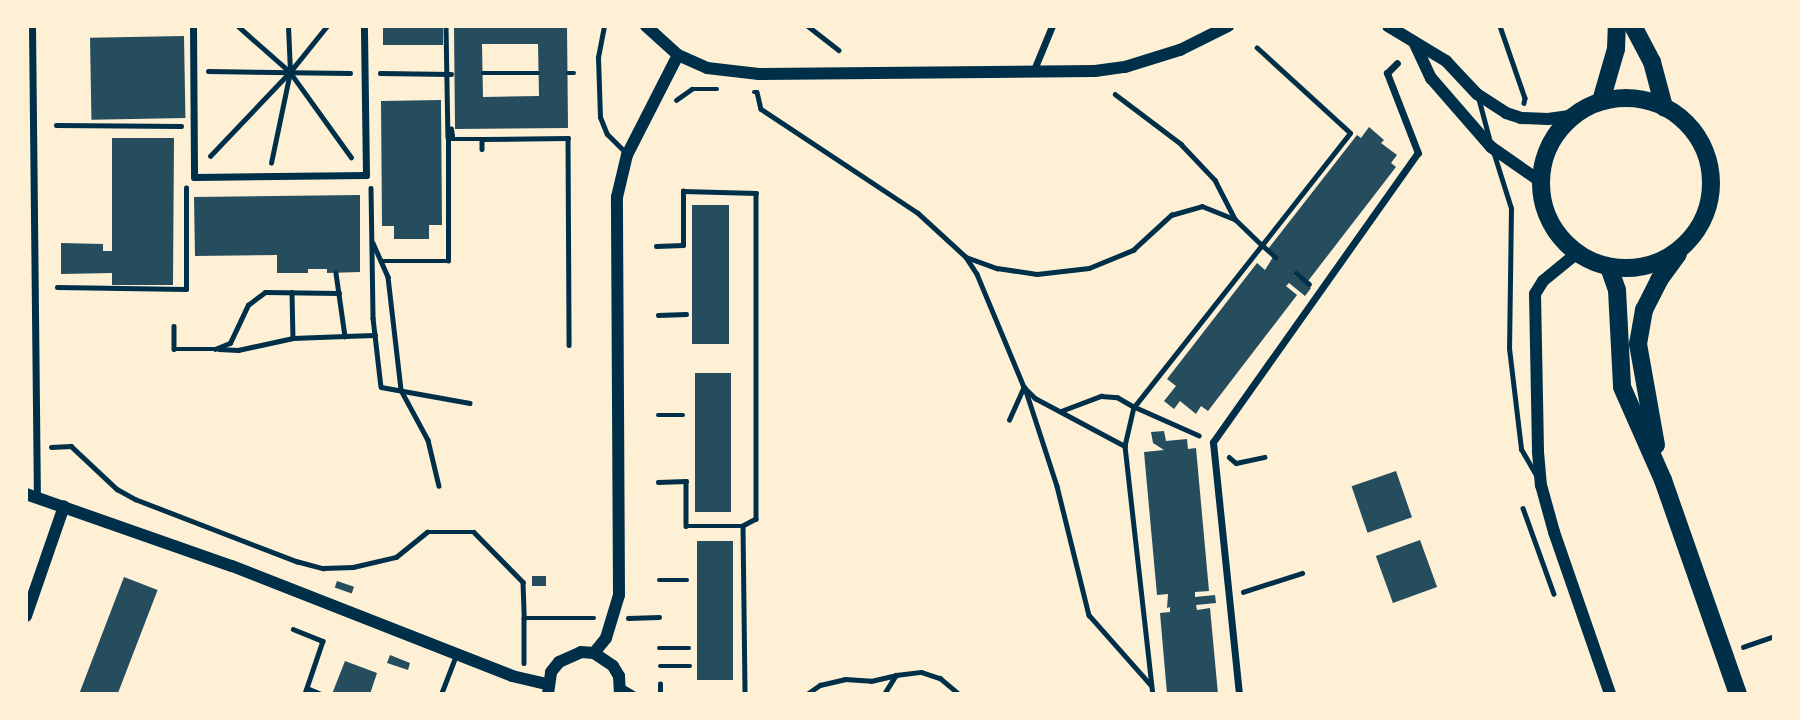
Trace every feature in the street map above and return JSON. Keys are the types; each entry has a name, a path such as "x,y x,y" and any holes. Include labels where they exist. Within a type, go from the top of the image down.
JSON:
{"main road":[{"path":"1601,101 1616,49 1617,26"},
{"path":"1633,26 1652,62 1664,107"},
{"path":"1663,480 1642,379 1638,344 1644,310 1659,280 1699,228 1708,207 1711,183 1708,160 1697,135 1684,120 1664,107 1638,99 1601,101 1575,115 1558,131 1547,151 1540,181 1548,218 1560,238 1577,253 1609,267 1636,269 1661,261 1684,247"},
{"path":"1609,267 1617,290 1622,387 1663,480 1738,694"}],"street":[{"path":"32,26 32,496 233,566 548,689 559,662 569,655 594,653 613,666 625,692"},
{"path":"192,26 194,177 366,175 364,26"},
{"path":"646,26 678,55 724,72 759,74 1095,71 1125,67 1180,50 1228,26"},
{"path":"1033,72 1052,26"},
{"path":"1388,26 1446,61 1477,94 1506,113 1521,118 1548,119 1575,115"},
{"path":"1415,44 1431,78 1491,146 1540,181"},
{"path":"594,653 606,638 619,595 617,197 627,155 678,55"},
{"path":"1239,694 1213,442 1418,153 1387,74 1397,63"},
{"path":"1577,253 1543,281 1535,294 1537,439 1541,485 1554,532 1610,694"},
{"path":"26,616 64,506"}],"lane":[{"path":"604,26 598,57 600,117 607,134 627,155"},
{"path":"1477,94 1511,208 1509,348 1521,449 1541,485"},
{"path":"441,694 456,655"}],"path":[{"path":"238,26 290,72 366,175 371,189 375,335 382,387 470,404"},
{"path":"271,176 290,72 288,26"},
{"path":"57,287 186,289 186,186 199,167 290,72 327,26"},
{"path":"381,261 448,261 448,139 448,129 451,129 452,136 447,137 451,74 446,26"},
{"path":"808,26 839,50"},
{"path":"1500,26 1525,98 1521,118"},
{"path":"1153,694 1125,446 1134,407 1350,133 1258,48"},
{"path":"193,71 364,73"},
{"path":"384,73 451,74"},
{"path":"483,73 538,73"},
{"path":"672,109 677,99 692,89 723,89"},
{"path":"757,92 761,109 918,213 966,257 977,274 1024,387 1057,486 1089,615 1152,685"},
{"path":"1115,94 1181,144 1215,180 1236,219 1276,257"},
{"path":"56,125 194,126"},
{"path":"448,139 568,138 569,345"},
{"path":"482,139 482,149"},
{"path":"656,246 683,245 682,191 756,193 756,519 743,526 687,526 686,481 658,482"},
{"path":"966,257 997,268 1037,274 1090,268 1133,250 1171,215 1202,206 1236,219"},
{"path":"372,239 390,290 401,390 429,440 439,486"},
{"path":"336,273 345,336"},
{"path":"215,349 230,343 248,305 265,292 339,293"},
{"path":"292,292 293,338"},
{"path":"658,315 686,314"},
{"path":"174,326 174,349 238,351 293,338 375,335"},
{"path":"1024,387 1047,407 1060,411 1125,446"},
{"path":"1009,420 1024,387"},
{"path":"1060,411 1081,406 1101,396 1117,397 1213,442 1236,463 1264,457"},
{"path":"658,415 683,415"},
{"path":"58,448 71,446 117,489 135,499 296,561 323,568 353,567 396,557 427,531 474,532 523,582 524,647"},
{"path":"743,526 746,694"},
{"path":"1229,597 1302,573"},
{"path":"659,580 687,580"},
{"path":"524,618 659,617"},
{"path":"293,629 323,640 306,691 321,694"},
{"path":"1743,647 1772,636"},
{"path":"659,649 689,648"},
{"path":"660,666 690,666"},
{"path":"807,694 820,685 845,679 871,681 921,672 940,678 959,694"},
{"path":"884,694 897,675"},
{"path":"660,684 660,694"}],"building":[{"path":"383,26 443,26 443,45 383,45"},
{"path":"454,26 567,26 568,128 455,129","holes":["482,44 538,44 539,96 483,97"]},
{"path":"184,36 185,118 91,120 90,38"},
{"path":"441,100 442,225 429,225 429,239 394,239 394,226 382,226 381,101"},
{"path":"1369,127 1384,140 1381,143 1397,155 1391,163 1396,167 1308,281 1297,272 1294,275 1311,288 1305,296 1289,283 1286,286 1297,295 1208,411 1201,406 1196,414 1180,401 1174,409 1164,401 1176,386 1167,379 1257,263 1265,270 1273,257 1275,259 1277,255 1268,249 1357,135 1361,138"},
{"path":"112,138 174,138 173,285 112,285 112,273 61,274 61,243 103,244 103,251 112,251"},
{"path":"360,195 360,272 327,273 327,269 308,269 308,273 277,273 277,255 195,256 194,197"},
{"path":"692,205 729,205 729,344 692,344"},
{"path":"695,373 731,373 731,512 695,512"},
{"path":"1164,431 1166,441 1187,439 1188,449 1196,448 1209,591 1195,592 1195,597 1215,595 1216,603 1196,605 1197,610 1210,608 1218,694 1167,694 1160,613 1170,612 1170,607 1167,608 1168,594 1157,595 1144,452 1164,450 1153,443 1151,432"},
{"path":"1396,471 1412,517 1368,533 1352,486"},
{"path":"1420,540 1437,587 1393,603 1376,556"},
{"path":"697,541 733,541 733,680 697,680"},
{"path":"532,576 546,576 546,586 532,586"},
{"path":"124,577 158,590 118,694 79,694"},
{"path":"337,581 354,587 352,593 335,588"},
{"path":"390,655 410,663 408,670 387,663"},
{"path":"345,661 377,673 370,694 332,694"}]}
